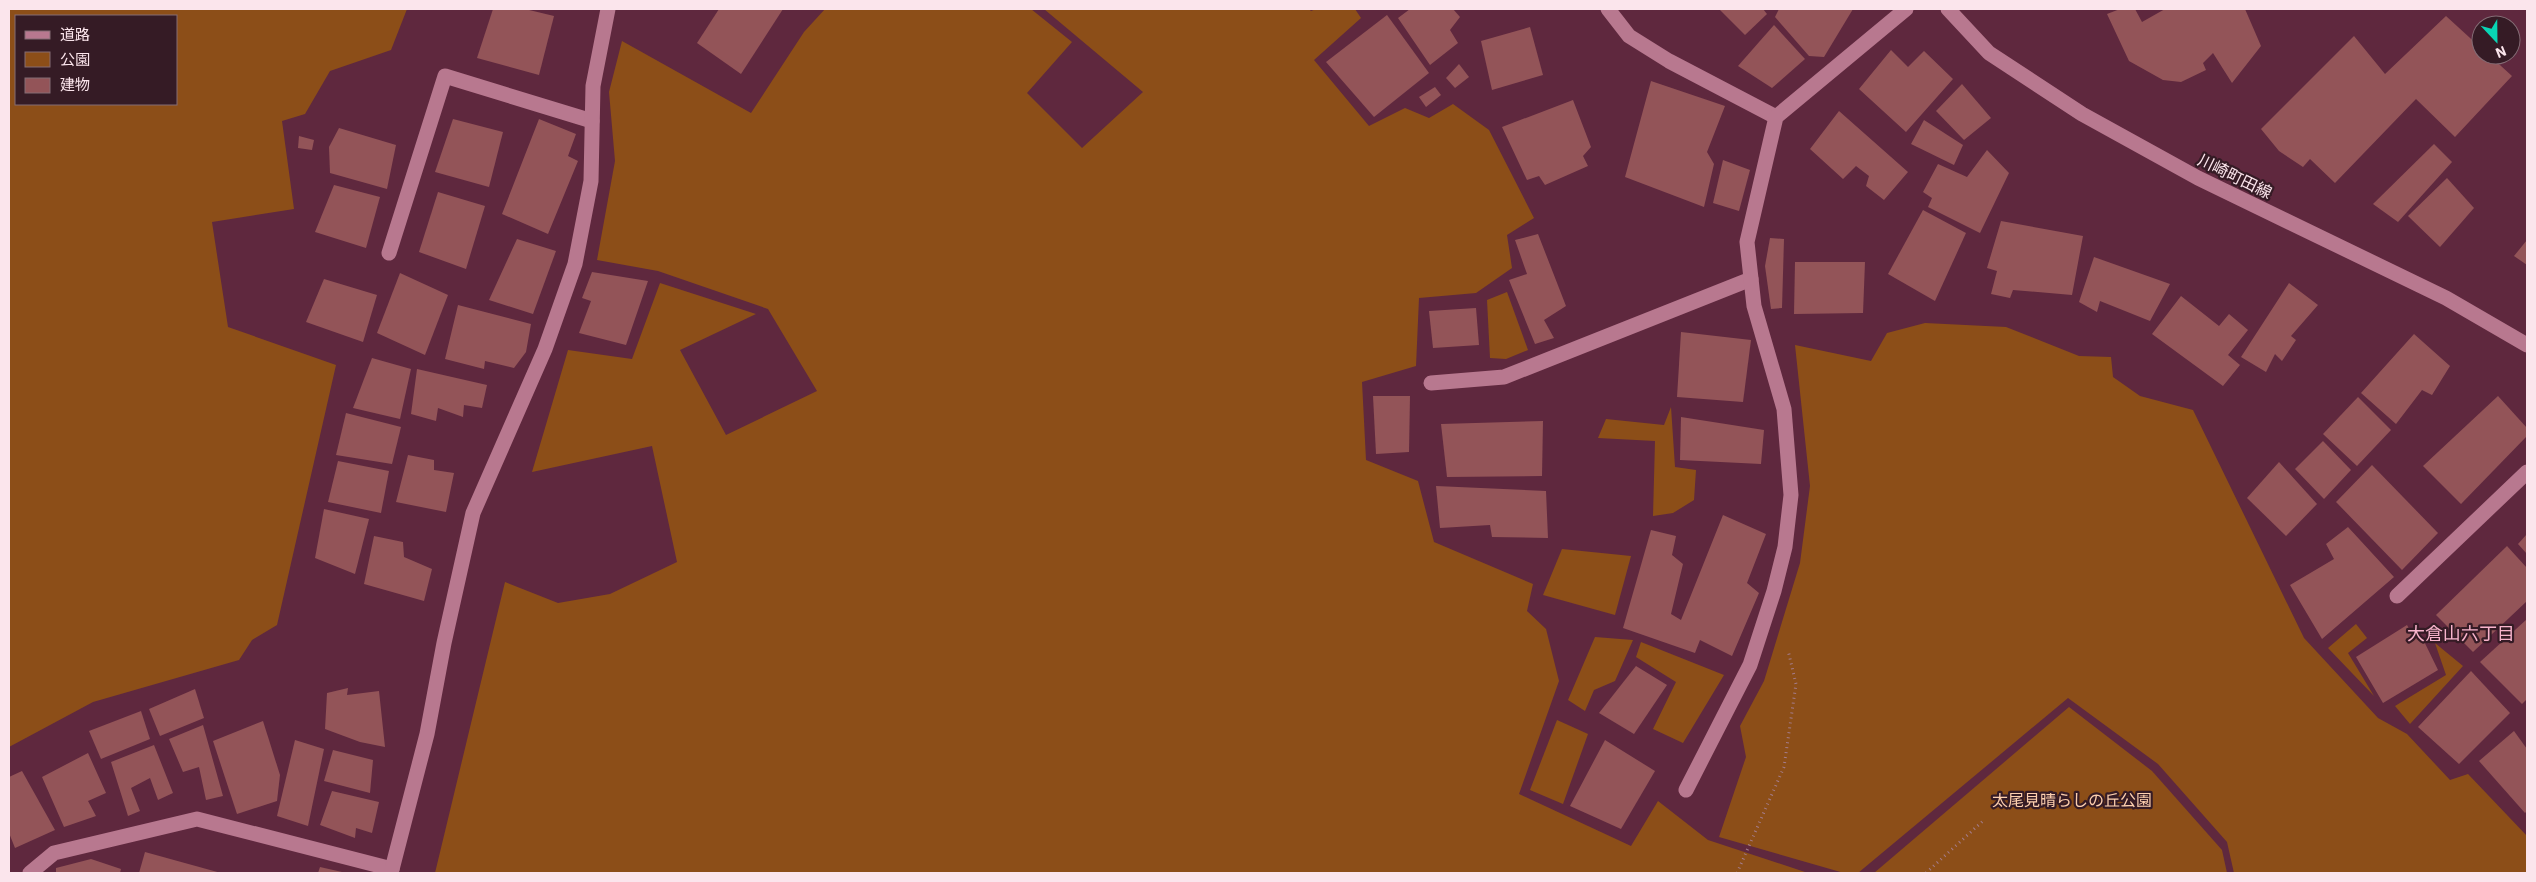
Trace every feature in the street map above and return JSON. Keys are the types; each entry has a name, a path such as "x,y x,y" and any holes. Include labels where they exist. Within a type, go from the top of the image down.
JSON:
{"street":[{"path":"30,873 54,853 197,819 392,871 427,734 444,643 474,513 545,350 575,264 590,181 592,86 608,9"},
{"path":"1608,9 1629,36 1669,61 1776,117"},
{"path":"1686,790 1750,665 1774,591 1785,547 1791,495 1784,410 1754,306 1747,242 1776,117 1906,9"},
{"name":"川崎町田線","path":"1948,9 1989,53 2082,114 2198,178 2446,298 2527,345"},
{"path":"389,253 445,76 592,121"},
{"path":"1431,383 1504,377 1751,278"},
{"path":"2398,596 2527,472"}],"path":[{"path":"1737,873 1784,767 1796,684 1787,647"},
{"path":"1926,873 1984,820"}],"green space":[{"path":"9,9 407,9 391,50 330,71 305,114 282,121 294,209 212,222 228,327 336,365 277,625 252,640 239,660 93,702 9,747"},
{"path":"825,9 1031,9 1072,42 1027,93 1082,148 1143,92 1044,9 1309,9 1311,11 1316,9 1355,9 1361,18 1314,60 1369,126 1405,108 1429,118 1453,104 1489,130 1534,218 1507,235 1512,268 1476,293 1419,298 1416,366 1362,382 1366,460 1418,481 1434,542 1533,584 1527,611 1546,629 1559,681 1519,794 1631,846 1658,801 1708,840 1808,873 435,873 505,582 558,603 610,594 677,562 652,446 532,472 568,350 632,359 660,283 756,314 680,350 726,435 817,391 768,309 658,271 597,260 615,161 609,92 622,41 751,113 804,32"},
{"path":"1507,292 1528,350 1506,359 1490,358 1487,300"},
{"path":"1925,323 2006,327 2079,356 2111,357 2113,377 2140,396 2193,410 2304,638 2378,718 2407,734 2450,780 2468,774 2527,836 2527,873 2234,873 2227,842 2158,764 2068,698 1858,873 1844,873 1719,837 1746,757 1740,726 1764,681 1800,563 1810,486 1795,345 1871,361 1887,333"},
{"path":"1671,407 1675,467 1696,470 1694,500 1673,513 1653,516 1655,441 1598,438 1606,419 1664,425"},
{"path":"1562,549 1631,556 1615,615 1543,595"},
{"path":"2356,624 2367,638 2348,653 2374,696 2328,648"},
{"path":"1595,637 1633,640 1615,681 1594,690 1585,711 1568,700"},
{"path":"1641,642 1724,675 1683,743 1653,729 1676,682 1636,657"},
{"path":"2435,643 2463,666 2410,724 2395,706 2446,675"},
{"name":"太尾見晴らしの丘公園","path":"2069,707 2152,771 2222,850 2227,873 1874,873"},
{"path":"1557,720 1588,734 1563,804 1530,790"}],"building":[{"path":"493,9 525,9 554,16 539,75 477,58"},
{"path":"719,9 783,9 741,74 697,43"},
{"path":"1410,9 1453,9 1460,17 1450,30 1458,43 1430,65 1398,18"},
{"path":"1719,9 1763,9 1767,14 1745,35"},
{"path":"1779,9 1853,9 1824,57 1809,56 1775,17"},
{"path":"2120,9 2135,9 2142,22 2165,9 2245,9 2261,46 2232,83 2213,53 2203,63 2206,70 2181,82 2163,80 2129,61 2107,14"},
{"path":"1387,15 1429,73 1374,117 1326,62"},
{"path":"2446,16 2471,39 2471,65 2500,65 2512,76 2455,137 2416,99 2335,183 2310,159 2303,167 2279,151 2261,129 2354,36 2385,74"},
{"path":"1774,25 1805,59 1772,88 1738,66"},
{"path":"1530,27 1543,75 1492,90 1481,41"},
{"path":"1891,50 1908,67 1924,51 1953,79 1906,132 1859,89"},
{"path":"1459,64 1469,77 1455,88 1446,78"},
{"path":"1651,81 1725,106 1707,152 1714,164 1704,207 1625,177"},
{"path":"1962,84 1991,118 1964,140 1936,111"},
{"path":"1435,87 1441,95 1426,107 1419,97"},
{"path":"1573,100 1591,147 1583,156 1588,166 1545,185 1539,176 1527,180 1502,127"},
{"path":"1839,111 1908,172 1884,200 1866,186 1869,176 1856,166 1843,179 1810,149"},
{"path":"453,119 503,132 489,187 435,172"},
{"path":"539,119 576,134 568,156 578,161 548,234 502,214"},
{"path":"1924,120 1963,145 1954,165 1911,144"},
{"path":"339,128 396,145 387,189 330,173 329,147"},
{"path":"299,136 314,140 312,150 298,148"},
{"path":"2434,144 2452,162 2398,222 2373,204"},
{"path":"1987,150 2009,173 1980,233 1928,207 1932,198 1923,192 1938,164 1967,177"},
{"path":"1723,160 1750,170 1739,211 1713,203"},
{"path":"2447,178 2474,208 2440,247 2408,216"},
{"path":"334,185 380,197 366,248 315,232"},
{"path":"438,192 485,206 466,269 419,252"},
{"path":"1923,210 1966,233 1935,301 1888,274"},
{"path":"2001,221 2083,236 2072,295 2013,290 2010,298 1991,294 1997,271 1987,268"},
{"path":"1538,234 1566,306 1544,320 1554,338 1535,344 1509,280 1527,274 1515,240"},
{"path":"1770,238 1784,239 1782,308 1771,309 1765,266"},
{"path":"517,239 556,251 533,314 489,300"},
{"path":"2527,240 2527,265 2514,256"},
{"path":"2094,257 2170,284 2150,321 2100,301 2097,312 2079,302"},
{"path":"1795,262 1865,262 1863,313 1794,314"},
{"path":"592,272 648,281 626,345 579,333 591,301 582,298"},
{"path":"400,273 448,295 425,355 377,333"},
{"path":"324,279 377,295 363,342 306,322"},
{"path":"2289,283 2318,305 2291,336 2296,340 2282,361 2275,354 2266,372 2241,357"},
{"path":"2181,296 2219,326 2229,314 2248,330 2228,355 2240,365 2223,386 2152,334"},
{"path":"458,305 531,324 526,352 514,368 485,361 484,369 445,359"},
{"path":"1476,308 1479,345 1433,348 1429,311"},
{"path":"1681,332 1751,340 1743,402 1677,397"},
{"path":"2414,334 2450,366 2432,395 2422,390 2396,424 2361,393"},
{"path":"372,358 411,369 400,419 353,408"},
{"path":"417,369 487,385 482,408 464,405 463,417 438,408 436,421 411,414"},
{"path":"1373,396 1410,396 1409,452 1376,454"},
{"path":"2498,396 2527,428 2527,436 2461,504 2423,466"},
{"path":"2358,397 2391,430 2357,466 2323,434"},
{"path":"346,413 401,427 392,464 336,455"},
{"path":"1681,417 1764,430 1761,464 1680,460"},
{"path":"1543,421 1542,476 1447,477 1441,424"},
{"path":"2323,441 2351,470 2324,499 2295,469"},
{"path":"408,455 434,460 434,470 454,473 446,512 396,502"},
{"path":"338,461 389,471 381,513 328,502"},
{"path":"2279,462 2317,504 2286,536 2247,498"},
{"path":"2372,465 2438,533 2402,570 2336,502"},
{"path":"1436,486 1546,491 1548,538 1492,537 1490,525 1440,528"},
{"path":"324,509 369,519 355,574 315,558"},
{"path":"1723,515 1766,534 1747,583 1759,593 1732,656 1700,640 1695,653 1623,628 1651,530 1676,536 1672,555 1683,564 1671,614 1681,620"},
{"path":"2348,527 2394,577 2322,639 2290,585 2334,559 2326,544"},
{"path":"2527,534 2527,554 2518,544"},
{"path":"374,536 403,542 404,557 432,569 424,601 364,584"},
{"path":"2507,546 2527,568 2527,601 2473,652 2436,615"},
{"path":"2527,619 2527,699 2522,704 2480,662"},
{"path":"2407,625 2413,636 2419,631 2438,670 2383,703 2356,657"},
{"path":"1636,666 1667,685 1634,734 1599,713"},
{"path":"2471,671 2510,713 2459,764 2418,727"},
{"path":"348,688 347,695 379,691 385,747 360,742 325,729 327,693"},
{"path":"195,689 204,718 160,736 149,709"},
{"path":"141,711 150,739 101,759 89,731"},
{"path":"263,721 280,775 277,801 237,814 213,741"},
{"path":"203,725 223,796 206,800 199,767 183,772 169,739"},
{"path":"2514,731 2527,749 2527,811 2525,813 2479,761"},
{"path":"295,740 324,749 308,826 277,816"},
{"path":"1605,740 1655,771 1621,829 1570,806"},
{"path":"154,745 173,793 158,800 150,778 131,788 140,811 128,816 111,762"},
{"path":"333,750 373,760 370,793 324,781"},
{"path":"88,753 106,793 88,801 96,816 64,827 42,777"},
{"path":"22,771 55,830 15,848 9,833 9,777"},
{"path":"332,791 379,802 372,833 356,828 355,838 320,825"},
{"path":"145,852 221,873 139,873"},
{"path":"91,859 121,869 120,873 56,873 56,868"},
{"path":"320,867 342,872 342,873 318,873"}],"district":[{"name":"大倉山六丁目","path":"2461,634"}]}
